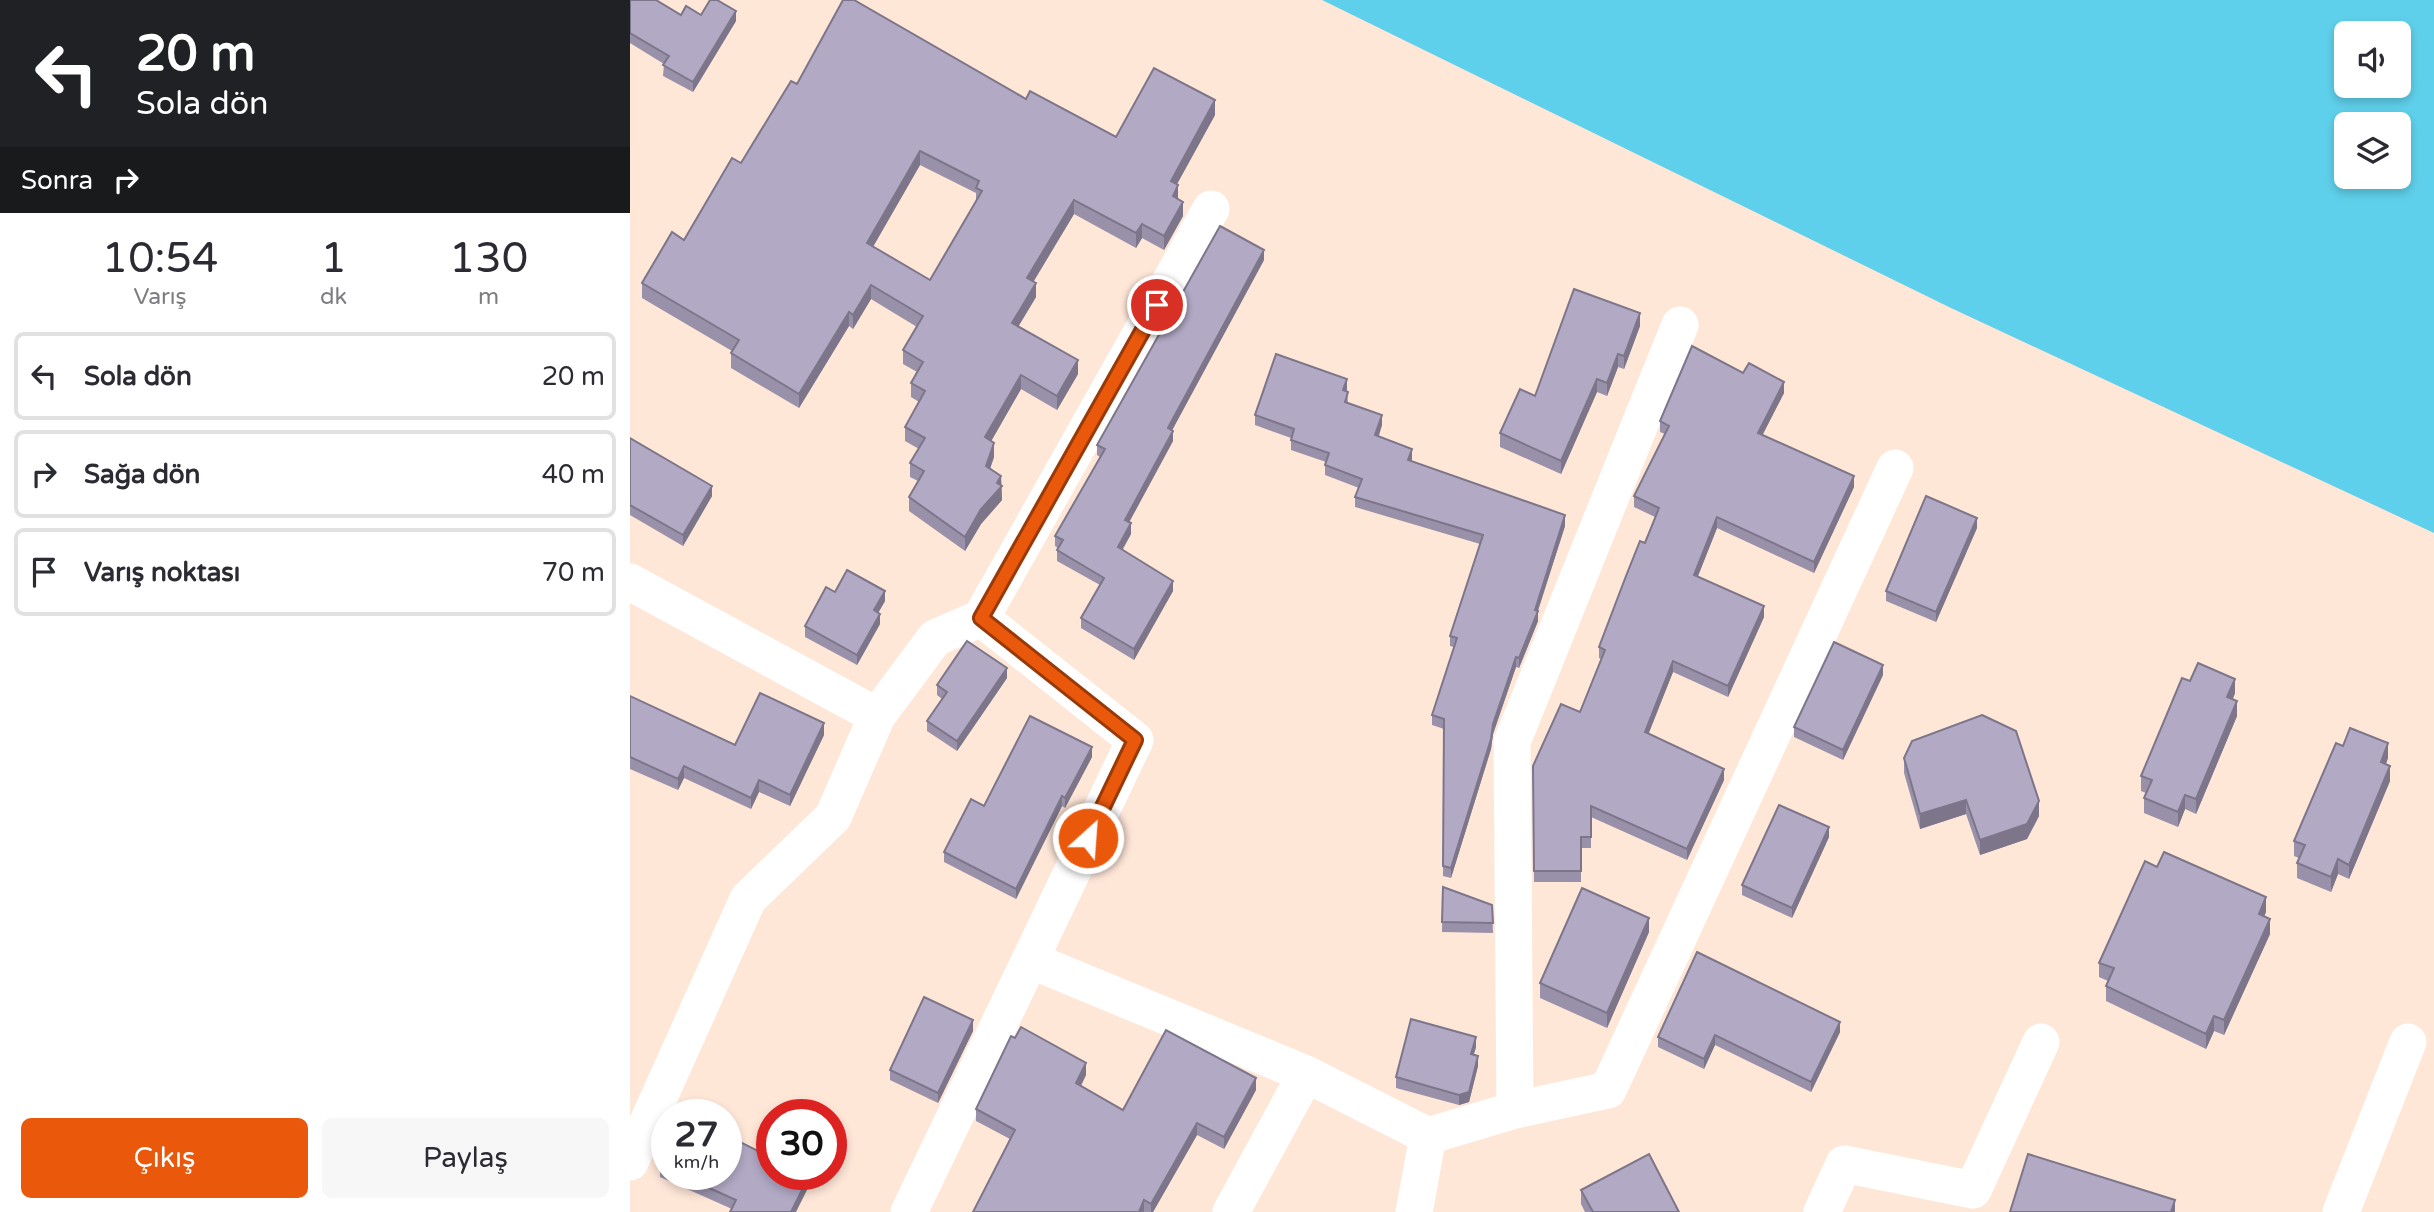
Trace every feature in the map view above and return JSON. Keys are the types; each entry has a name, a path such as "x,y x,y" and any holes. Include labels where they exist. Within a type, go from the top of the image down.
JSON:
{"street":[{"path":"630,1162 748,899 833,817 877,716 935,638 981,618 1211,209"},
{"path":"1515,1110 1512,742 1680,324"},
{"path":"1030,960 1306,1074 1428,1136 1515,1110 1608,1090 1895,468"},
{"path":"630,582 877,716"},
{"path":"909,1212 1135,740 981,618"},
{"path":"1822,1212 1844,1164 1973,1190 2041,1042"},
{"path":"2341,1212 2408,1042"},
{"path":"1231,1212 1306,1074"},
{"path":"1414,1212 1428,1136"}],"water":[{"path":"1322,0 2434,0 2434,533 1951,308"}],"building":[{"path":"630,0 656,0 681,15 686,6 701,15 710,0 717,0 736,11 693,82 663,65 669,56 630,33"},
{"path":"843,0 854,0 1026,99 1030,91 1116,137 1154,68 1215,100 1171,181 1178,185 1173,196 1183,202 1164,236 1142,224 1136,233 1074,200 1027,278 1036,283 1012,323 1078,360 1057,396 1021,375 985,437 994,443 986,466 1001,476 997,483 1002,486 981,509 965,537 909,497 924,471 910,463 925,438 905,427 925,391 911,383 923,362 903,350 923,316 871,285 853,315 849,312 799,394 731,353 739,340 642,283 672,232 684,240 732,158 741,163 791,81 797,84","holes":["920,151 979,181 976,188 982,191 930,280 867,243"]},
{"path":"1220,226 1264,250 1168,428 1173,431 1125,520 1131,523 1118,547 1173,581 1134,649 1081,618 1104,578 1057,550 1063,540 1055,536 1105,449 1097,445"},
{"path":"1574,289 1640,313 1624,356 1618,354 1607,383 1597,379 1561,461 1500,433 1520,389 1535,396"},
{"path":"1692,346 1743,373 1749,363 1784,382 1758,433 1854,476 1814,562 1717,517 1694,575 1764,606 1728,686 1673,661 1645,732 1724,769 1687,849 1591,806 1591,837 1581,837 1581,871 1534,871 1533,766 1561,704 1580,712 1605,650 1599,647 1626,576 1640,541 1645,543 1659,508 1634,496 1669,426 1660,421"},
{"path":"1276,354 1347,379 1343,390 1348,392 1345,402 1382,415 1375,435 1412,449 1408,460 1565,515 1535,610 1538,611 1519,658 1516,657 1493,724 1491,739 1451,868 1443,866 1444,719 1432,715 1457,638 1450,636 1483,535 1355,497 1362,479 1325,465 1329,453 1291,440 1294,429 1255,415"},
{"path":"630,438 712,486 683,535 630,505"},
{"path":"1926,496 1977,518 1936,612 1886,591"},
{"path":"847,570 885,591 874,610 880,614 857,655 805,626 826,587 835,592"},
{"path":"967,641 1007,668 957,741 927,721 947,692 937,685"},
{"path":"1834,642 1883,665 1843,750 1794,727"},
{"path":"2198,663 2235,679 2227,697 2237,701 2196,799 2185,795 2178,812 2144,798 2152,780 2141,776 2182,678 2190,681"},
{"path":"760,693 824,723 790,795 759,780 751,798 684,766 678,779 630,757 630,696 735,745"},
{"path":"1982,715 2016,731 2039,801 2027,824 1980,840 1966,800 1920,814 1904,758 1912,741"},
{"path":"1030,716 1092,747 1065,798 1062,796 1016,889 944,852 971,799 984,806"},
{"path":"2350,728 2388,743 2381,762 2390,766 2349,865 2338,859 2331,877 2297,863 2305,845 2294,841 2336,743 2343,746"},
{"path":"1779,805 1829,827 1792,908 1742,885"},
{"path":"2164,852 2266,897 2259,914 2270,919 2224,1020 2214,1016 2206,1034 2106,986 2114,968 2099,963 2145,861 2157,867"},
{"path":"1443,887 1492,905 1493,923 1442,922"},
{"path":"1582,888 1649,918 1607,1013 1540,983"},
{"path":"1697,952 1840,1022 1811,1082 1715,1035 1704,1059 1658,1037"},
{"path":"924,997 973,1020 938,1093 890,1070"},
{"path":"1411,1019 1476,1037 1471,1054 1478,1056 1469,1092 1459,1095 1396,1077"},
{"path":"1021,1027 1086,1063 1076,1083 1123,1110 1166,1030 1256,1078 1224,1137 1197,1123 1151,1204 1144,1200 1139,1212 973,1212 1015,1130 976,1109 1011,1036 1015,1038"},
{"path":"742,1143 756,1150 756,1190 802,1190 791,1212 730,1212 736,1200 714,1190 742,1190"},
{"path":"1649,1154 1679,1212 1593,1212 1581,1190"},
{"path":"2028,1154 2175,1200 2171,1212 2010,1212"}],"route":[{"path":"1088,838 1135,740 981,618 1157,305"}]}
